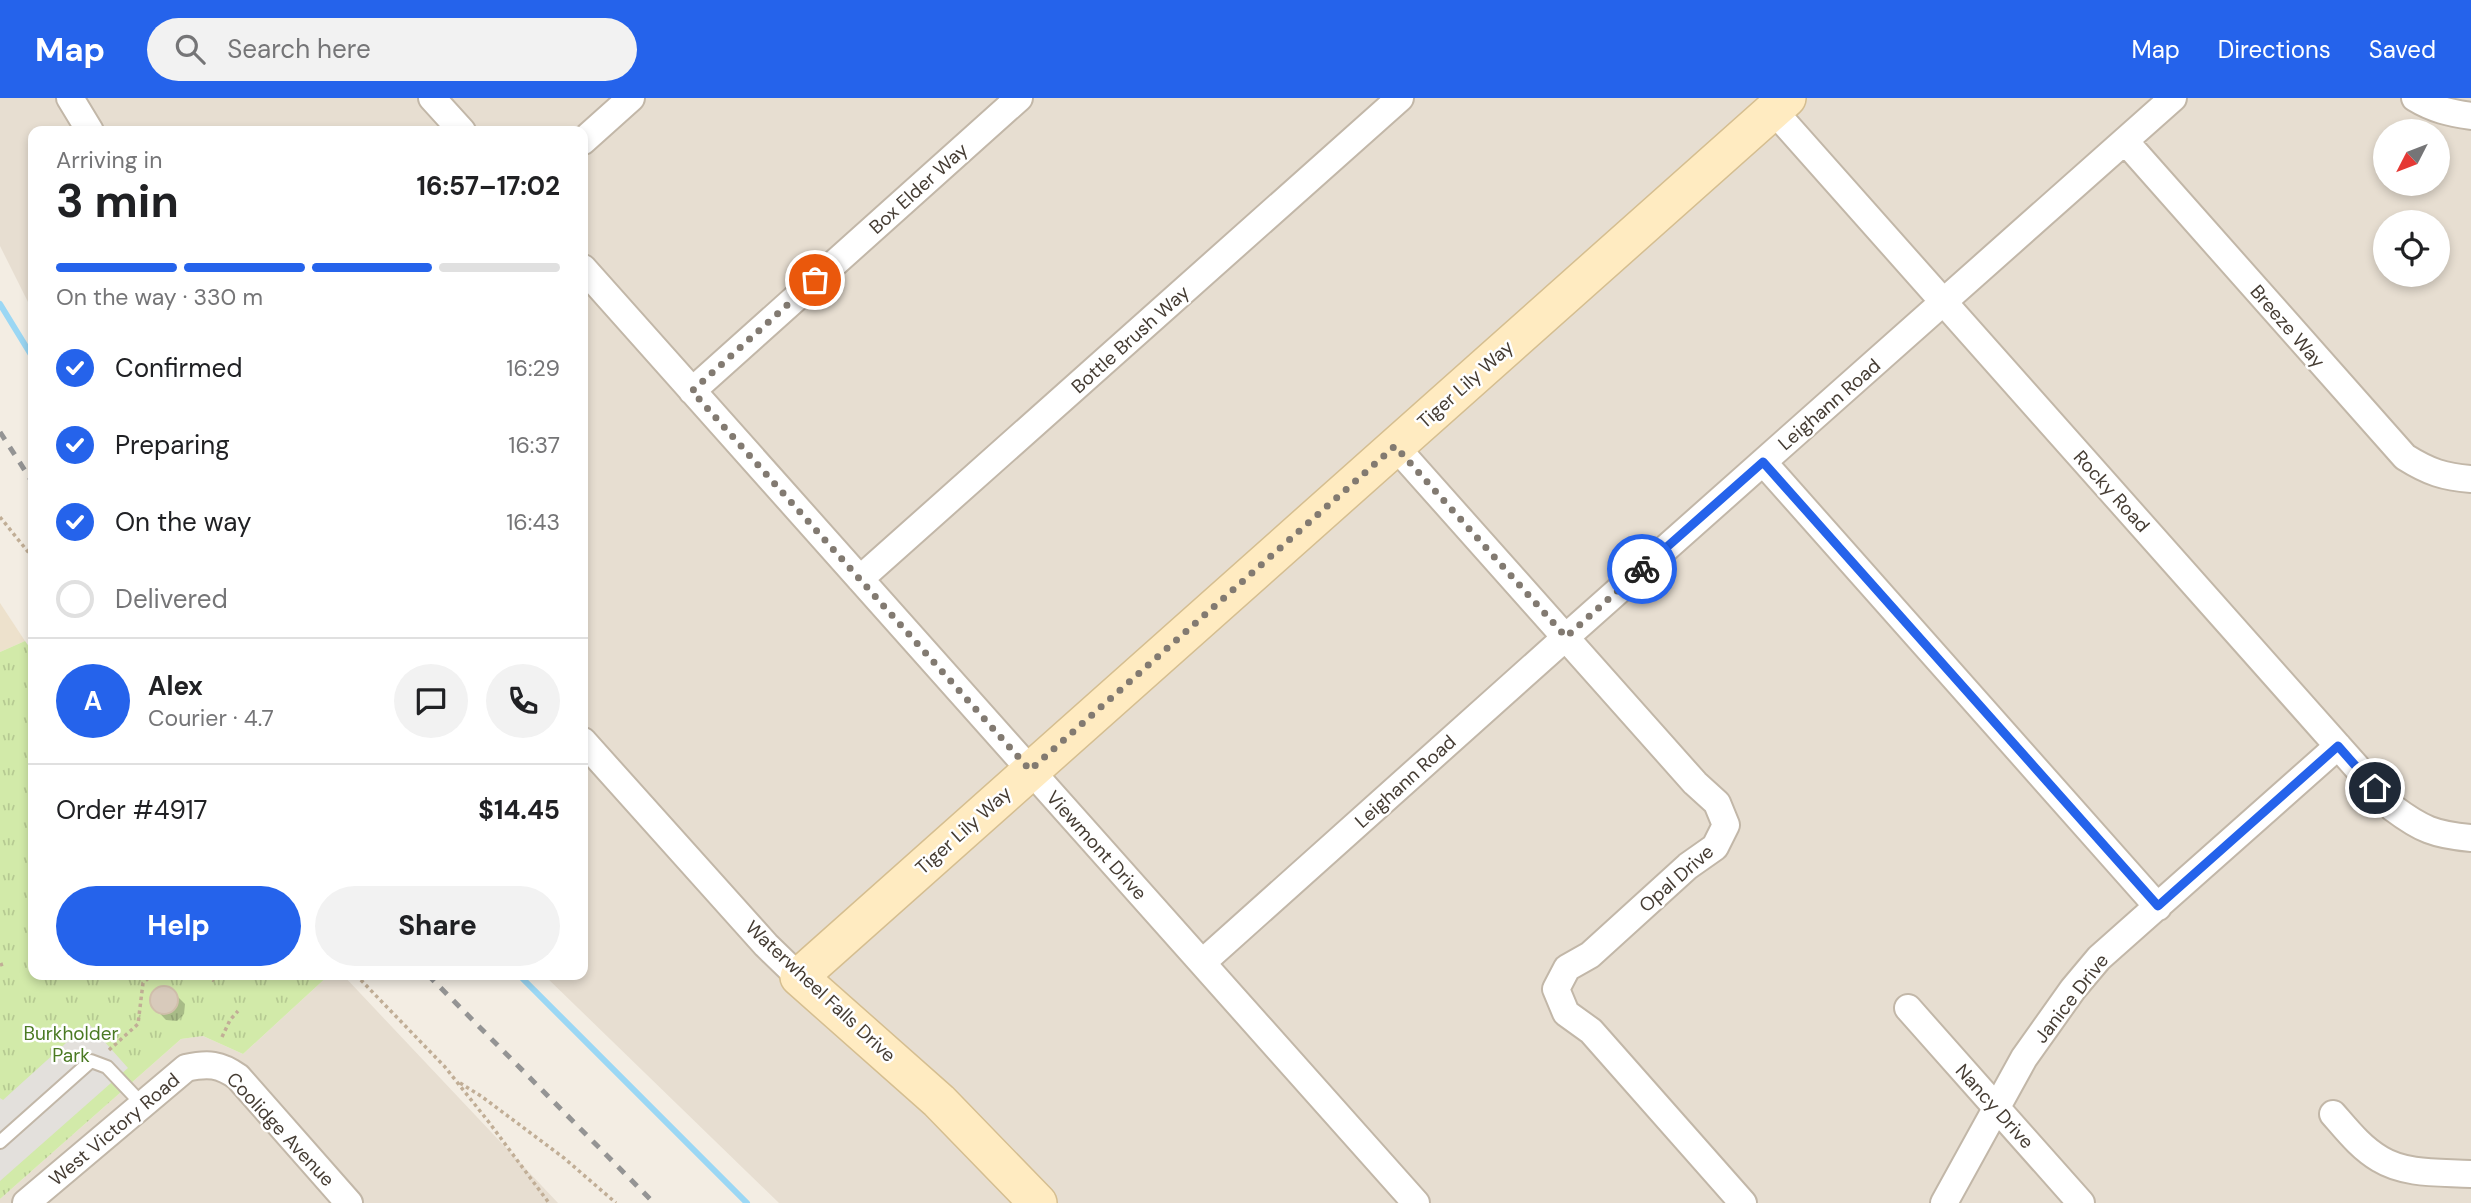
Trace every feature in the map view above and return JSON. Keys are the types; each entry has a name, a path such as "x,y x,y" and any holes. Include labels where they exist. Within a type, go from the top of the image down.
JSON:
{"street":[{"path":"70,98 87,126"},
{"path":"432,98 457,126"},
{"path":"588,137 631,98"},
{"name":"Box Elder Way","path":"692,391 1019,98"},
{"name":"Bottle Brush Way","path":"860,579 1400,98"},
{"name":"Leighann Road","path":"1203,962 2173,98"},
{"path":"2415,98 2431,108 2471,116"},
{"name":"Rocky Road","path":"1780,104 1944,302 2393,808 2418,827 2440,834 2471,838"},
{"name":"Tiger Lily Way","path":"799,977 1780,104"},
{"name":"Breeze Way","path":"2125,141 2405,457 2427,471 2471,480"},
{"name":"Viewmont Drive","path":"588,274 1416,1203"},
{"name":"Opal Drive","path":"1395,446 1695,783 1717,803 1726,825 1715,847 1688,866 1590,955 1567,968 1556,989 1566,1013 1591,1031 1743,1203"},
{"path":"1763,462 2158,906"},
{"name":"Janice Drive","path":"1944,1203 2024,1058 2073,989 2099,958 2338,746"},
{"name":"Waterwheel Falls Drive","path":"588,747 766,945 939,1101 1038,1203"},
{"name":"Nancy Drive","path":"1908,1008 2081,1203"},
{"name":"West Victory Road","path":"26,1203 186,1068 207,1064"},
{"name":"Coolidge Avenue","path":"207,1064 225,1068 238,1077 349,1203"},
{"path":"2333,1114 2357,1141 2381,1160 2409,1170 2471,1174"}],"lane":[{"path":"0,1142 91,1061 99,1062 116,1076 143,1105"}],"path":[{"path":"0,517 28,552"},
{"path":"99,1062 111,1047 138,1024 143,983 146,980"},
{"path":"361,980 455,1080 549,1203"},
{"path":"222,1037 238,1011"},
{"path":"455,1080 554,1150 617,1203"}],"shaded area":[{"path":"0,98 2471,98 2471,1203 779,1203 549,980 588,980 588,126 28,126 28,302 0,246"},
{"path":"0,603 25,641 0,652"},
{"path":"324,980 348,980 558,1203 0,1203 0,1199 181,1039 203,1036 243,1054"},
{"path":"88,1023 128,1068 0,1181 0,1098 3,1100"}],"green space":[{"name":"Burkholder Park","path":"25,641 28,645 28,980 324,980 243,1054 203,1036 181,1039 0,1199 0,652"}],"building":[{"path":"164,986 174,990 178,1000 174,1010 164,1014 154,1010 150,1000 154,990"}],"waterway":[{"path":"0,304 28,350"},
{"path":"524,980 747,1203"}],"railway":[{"path":"0,432 28,475"},
{"path":"433,980 654,1203"}],"way so far":[{"path":"815,280 692,391 1030,770 1395,446 1566,637 1642,569"}],"route":[{"path":"1642,569 1763,462 2158,906 2338,746 2375,788"}]}
